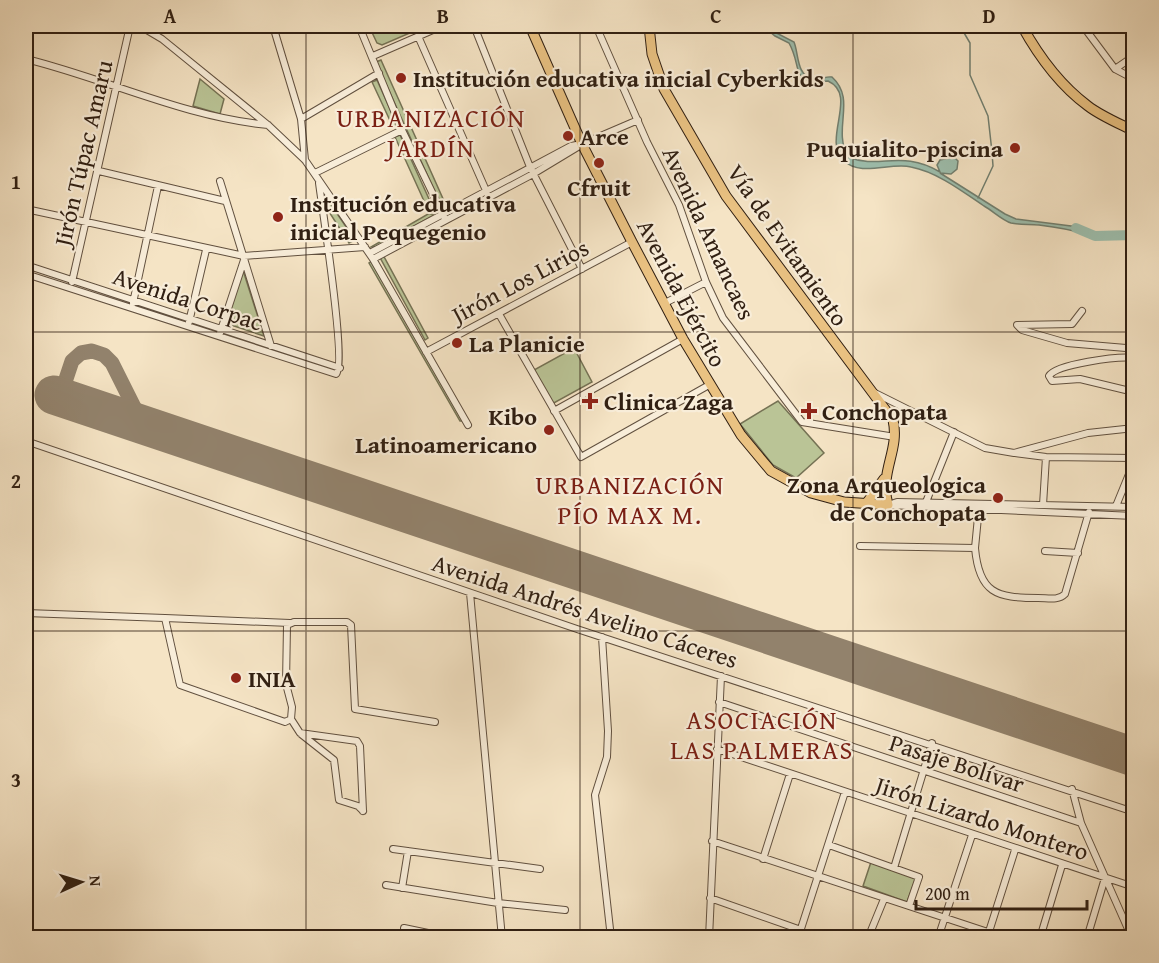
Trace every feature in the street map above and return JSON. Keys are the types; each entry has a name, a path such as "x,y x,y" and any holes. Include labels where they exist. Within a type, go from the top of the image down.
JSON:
{"highway":[{"name":"Avenida Ejército","path":"530,26 582,144 632,242 683,339 741,435 771,471 811,493 844,502 888,504"},
{"name":"Vía de Evitamiento","path":"649,26 654,63 664,89 726,196 766,254 873,392 892,420 895,437"},
{"path":"1022,26 1046,63 1078,98 1101,114 1134,131"},
{"path":"866,504 884,479 895,437"},
{"path":"884,479 888,504"}],"street":[{"name":"Jirón Túpac Amaru","path":"71,289 130,26"},
{"path":"140,26 162,39 268,125 305,160 369,253 468,425"},
{"path":"273,26 301,119 305,160"},
{"path":"359,26 402,130 444,218"},
{"path":"373,56 442,26"},
{"path":"474,26 532,171 582,269"},
{"name":"Avenida Amancaes","path":"596,26 682,214 706,282 723,318 745,350 802,422 895,437"},
{"path":"1083,26 1115,69 1134,79"},
{"path":"418,36 488,195"},
{"path":"1115,69 1134,56"},
{"path":"26,59 182,108 241,122 268,125"},
{"path":"301,119 380,73"},
{"path":"26,209 244,258 329,249 369,253 488,195 571,146 582,144 638,120"},
{"path":"315,173 402,130"},
{"path":"99,171 225,201"},
{"path":"318,180 329,249 340,368"},
{"path":"220,181 271,344 269,353"},
{"path":"132,304 158,186"},
{"name":"Jirón Los Lirios","path":"426,352 632,242"},
{"path":"189,323 206,250"},
{"path":"220,333 244,258"},
{"name":"Avenida Corpac","path":"26,265 220,333 269,353 336,374 340,368 271,344 220,333"},
{"name":"Avenida Corpac","path":"26,274 71,289 132,304"},
{"path":"665,303 706,282"},
{"path":"1082,311 1072,324 1017,324 1022,330 1067,343 1126,348 1134,351"},
{"path":"499,314 581,457 710,385"},
{"path":"554,411 683,339"},
{"path":"1134,358 1071,366 1054,371 1049,376 1052,381 1080,379 1134,392"},
{"path":"873,392 985,448 1046,458 1134,460 1131,477 1116,506"},
{"path":"1014,453 1088,433 1134,428"},
{"path":"926,502 954,432"},
{"name":"Avenida Andrés Avelino Cáceres","path":"26,441 602,637 1072,789 1134,812"},
{"path":"1043,505 1046,458"},
{"name":"Avenida Ejército","path":"888,504 926,502 1134,516"},
{"name":"Avenida Ejército","path":"888,504 1134,507"},
{"path":"979,506 975,548 978,573 992,591 999,595 1027,598 1063,597 1091,506"},
{"path":"860,546 975,548"},
{"path":"1045,551 1078,554"},
{"path":"471,593 502,938"},
{"path":"26,613 290,623 347,622 351,625 354,705 357,711 435,722"},
{"path":"165,618 180,685 277,721 285,722 291,719"},
{"path":"290,623 287,625 286,684 292,707 291,719 300,734 334,760 339,800 356,805 363,811 360,746 357,741 300,734"},
{"path":"602,637 608,740 607,757 595,795 610,938"},
{"path":"720,938 709,935 722,676"},
{"name":"Pasaje Bolívar","path":"719,702 1082,824"},
{"path":"894,868 909,812 932,744"},
{"name":"Jirón Lizardo Montero","path":"717,749 909,812 1015,850 1134,887"},
{"path":"763,859 790,774"},
{"path":"1072,789 1082,824 1132,935"},
{"path":"798,938 845,792"},
{"path":"938,938 972,835"},
{"path":"712,841 818,878 945,918 988,935 1006,938"},
{"path":"829,845 919,877 909,906"},
{"path":"393,849 540,869"},
{"path":"988,935 1015,850"},
{"path":"402,888 408,851"},
{"path":"1040,938 1062,865"},
{"path":"1087,938 1105,877"},
{"path":"386,885 498,903 565,910"},
{"path":"710,898 801,930"},
{"path":"868,938 884,899"},
{"path":"404,928 452,938"}],"shaded area":[{"path":"369,26 426,26 382,45 377,43"},
{"path":"763,26 794,42 801,69 808,77 816,79 832,77 839,86 844,105 842,136 848,157 870,162 914,162 940,172 937,165 940,160 954,157 958,161 957,169 951,174 940,173 1005,214 1016,219 1079,227 1089,230 1089,235 1039,225 1011,223 949,183 921,169 903,166 867,169 851,166 838,152 836,142 841,107 837,88 828,81 816,82 802,77 789,43 775,36"},
{"path":"381,60 444,201 440,203 376,62"},
{"path":"200,79 224,99 220,114 193,106"},
{"path":"377,80 397,125 393,127 372,82"},
{"path":"400,135 434,210 432,213 429,212 395,137"},
{"path":"321,190 355,240 349,243 324,204"},
{"path":"428,214 436,214 376,247 371,247"},
{"path":"382,253 428,338 425,340 378,254"},
{"path":"372,261 463,421 460,421 369,263"},
{"path":"242,267 264,336 225,323"},
{"path":"574,348 592,382 552,404 534,370"},
{"path":"778,401 824,453 796,478 773,465 740,424"},
{"path":"871,862 916,878 907,902 863,886"}],"waterway":[{"path":"960,26 970,43 970,75 988,116 992,152 993,166 978,198"},
{"path":"1076,228 1095,236 1134,235"}],"taxiway":[{"path":"60,397 72,361 81,353 92,351 104,355 112,363 138,415 149,426"}],"runway":[{"path":"54,395 1134,757"}],"place":[{"name":"Institución educativa inicial Cyberkids","path":"401,78"},
{"name":"Arce","path":"568,136"},
{"name":"Puquialito-piscina","path":"1015,148"},
{"name":"Cfruit","path":"599,163"},
{"name":"Institución educativa inicial Pequegenio","path":"278,217"},
{"name":"La Planicie","path":"457,343"},
{"name":"Clinica Zaga","path":"590,401"},
{"name":"Conchopata","path":"809,411"},
{"name":"Kibo Latinoamericano","path":"549,430"},
{"name":"Zona Arqueologica de Conchopata","path":"998,498"},
{"name":"INIA","path":"236,678"}],"district":[{"name":"URBANIZACIÓN JARDÍN","path":"431,132"},
{"name":"URBANIZACIÓN PÍO MAX M.","path":"630,499"},
{"name":"ASOCIACIÓN LAS PALMERAS","path":"762,734"}]}
